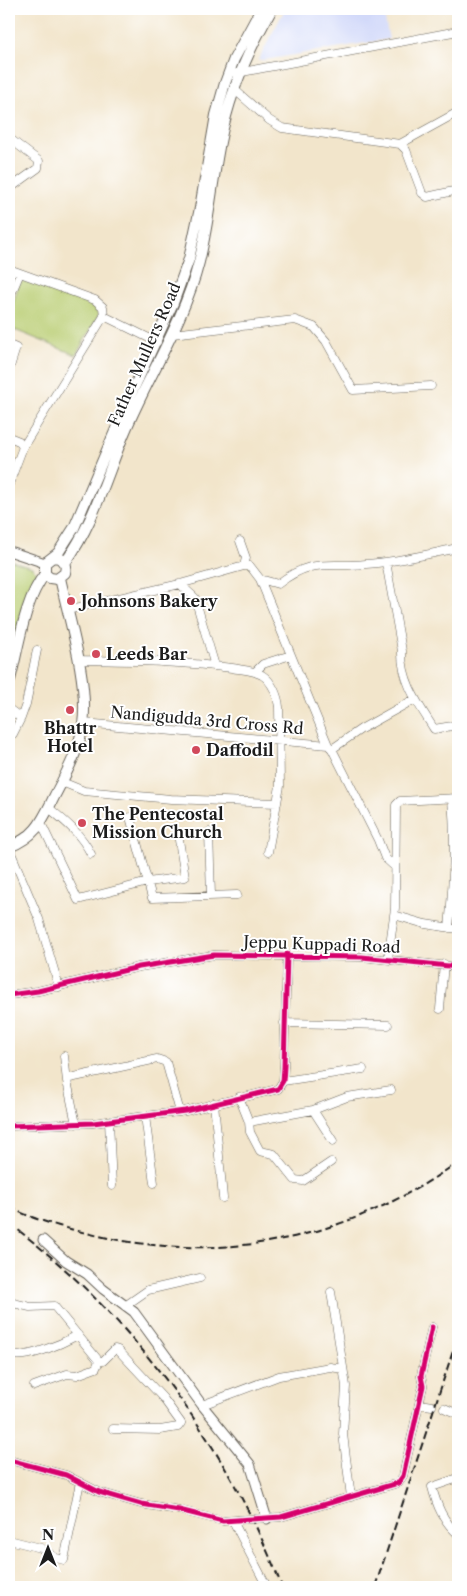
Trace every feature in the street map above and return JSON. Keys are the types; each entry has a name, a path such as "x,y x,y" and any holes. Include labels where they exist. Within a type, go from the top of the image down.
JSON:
{"main road":[{"path":"9,683 26,614 36,585 45,574 49,560 64,546 74,528 127,403 157,342 189,260 216,115 261,9"},
{"name":"Father Mullers Road","path":"65,562 80,539 127,427 172,334 198,265 206,232 220,141 235,90 235,73 272,9"},
{"path":"45,574 53,579 60,578 65,573 65,562 60,558 49,560"},
{"path":"9,847 26,840 41,823 62,782 84,723 82,676 60,578"}],"street":[{"path":"235,73 458,31"},
{"path":"235,90 269,120 282,128 400,144 458,112"},
{"path":"9,138 39,161 38,168 9,189"},
{"path":"400,144 406,150 422,193 427,197 458,190"},
{"path":"9,270 95,300 103,307 104,316 23,447 9,484"},
{"path":"9,299 20,273"},
{"path":"104,316 157,342"},
{"path":"172,334 295,320 314,327 326,341 353,390 431,386"},
{"path":"9,345 16,348 9,370"},
{"path":"9,437 19,441 23,447"},
{"path":"240,542 246,558 244,566"},
{"path":"260,579 278,584 304,568 326,563 349,565 386,562 458,548"},
{"path":"9,552 49,560"},
{"path":"386,562 402,651 402,662 409,688 434,729 458,725"},
{"path":"67,610 250,566 260,579 330,747 385,858 395,867"},
{"path":"180,584 195,598 215,666"},
{"path":"14,734 26,704 38,650"},
{"path":"255,672 264,664 291,655"},
{"path":"78,660 150,661 215,666 255,672 264,676 278,696 280,740 280,786 268,852"},
{"path":"330,747 415,699"},
{"path":"9,709 21,718"},
{"name":"Nandigudda 3rd Cross Rd","path":"84,723 280,740 330,747"},
{"path":"62,782 84,792 171,799 277,803"},
{"path":"388,959 394,916 396,805 398,802 455,798 456,829 449,928"},
{"path":"49,808 72,826 84,841 91,854"},
{"path":"130,817 152,898 237,895"},
{"path":"41,823 78,900 148,882 185,877 178,834"},
{"path":"209,832 211,896"},
{"path":"9,847 39,919 58,986"},
{"path":"394,916 458,929"},
{"path":"9,1126 76,1124 180,1112 278,1089 283,1081 286,954"},
{"name":"Jeppu Kuppadi Road","path":"9,994 58,986 139,967 214,955 286,954 388,959 458,967"},
{"path":"440,1010 444,964"},
{"path":"284,1023 388,1025"},
{"path":"64,1056 76,1124"},
{"path":"67,1081 70,1078 157,1059 166,1062 180,1112"},
{"path":"283,1081 363,1069"},
{"path":"249,1122 313,1110 347,1098 391,1090"},
{"path":"239,1097 249,1122 250,1132 260,1151 274,1154 295,1180 303,1181 331,1162"},
{"path":"214,1103 223,1198"},
{"path":"313,1110 332,1141"},
{"path":"145,1116 154,1183"},
{"path":"109,1121 112,1186"},
{"path":"43,1240 66,1261 87,1274 103,1289 134,1312 156,1339 202,1405 250,1464 267,1519"},
{"path":"125,1306 148,1290 200,1278"},
{"path":"331,1292 346,1386 343,1434 351,1496"},
{"path":"9,1302 30,1307 54,1306 99,1361"},
{"path":"9,1460 66,1475 99,1492 141,1504 233,1521 267,1519 291,1514 398,1482 401,1480 423,1386 422,1376 432,1327"},
{"path":"9,1354 14,1356 40,1351 78,1335"},
{"path":"99,1361 103,1361 115,1349 118,1350 163,1398 181,1423 178,1427 160,1430 113,1429"},
{"path":"34,1386 67,1374 77,1375 96,1368 99,1361"},
{"path":"202,1405 280,1376 330,1367 343,1369"},
{"path":"419,1404 432,1406"},
{"path":"444,1408 458,1414"},
{"path":"458,1478 432,1487 438,1508 448,1525 458,1534"},
{"path":"9,1540 41,1548 56,1558 64,1560 80,1482"},
{"path":"233,1521 267,1587"}],"shaded area":[{"path":"285,9 383,9 389,39 258,61"}],"green space":[{"path":"28,279 96,304 99,315 76,355 10,328 9,318 20,280"},
{"path":"9,560 32,567 38,574 20,619 9,673"}],"railway":[{"path":"9,1207 64,1227 99,1236 147,1244 194,1247 241,1245 286,1238 331,1226 375,1210 417,1188 458,1162"},
{"path":"9,1223 54,1259 95,1299 134,1341 171,1386 204,1433 233,1483 259,1534 282,1587"},
{"path":"375,1587 458,1336"}],"cycle path":[{"path":"9,1126 93,1123 185,1111 278,1089 283,1081 284,1067 287,954"},
{"path":"9,995 38,991 139,967 214,955 362,957 458,967"},
{"path":"9,1460 66,1475 99,1492 141,1504 179,1510 223,1521 281,1517 398,1483 403,1476 423,1386 421,1376 432,1327"}],"place":[{"name":"Johnsons Bakery","path":"71,601"},
{"name":"Leeds Bar","path":"96,654"},
{"name":"Bhattr Hotel","path":"70,710"},
{"name":"Daffodil","path":"196,750"},
{"name":"The Pentecostal Mission Church","path":"82,823"}]}
